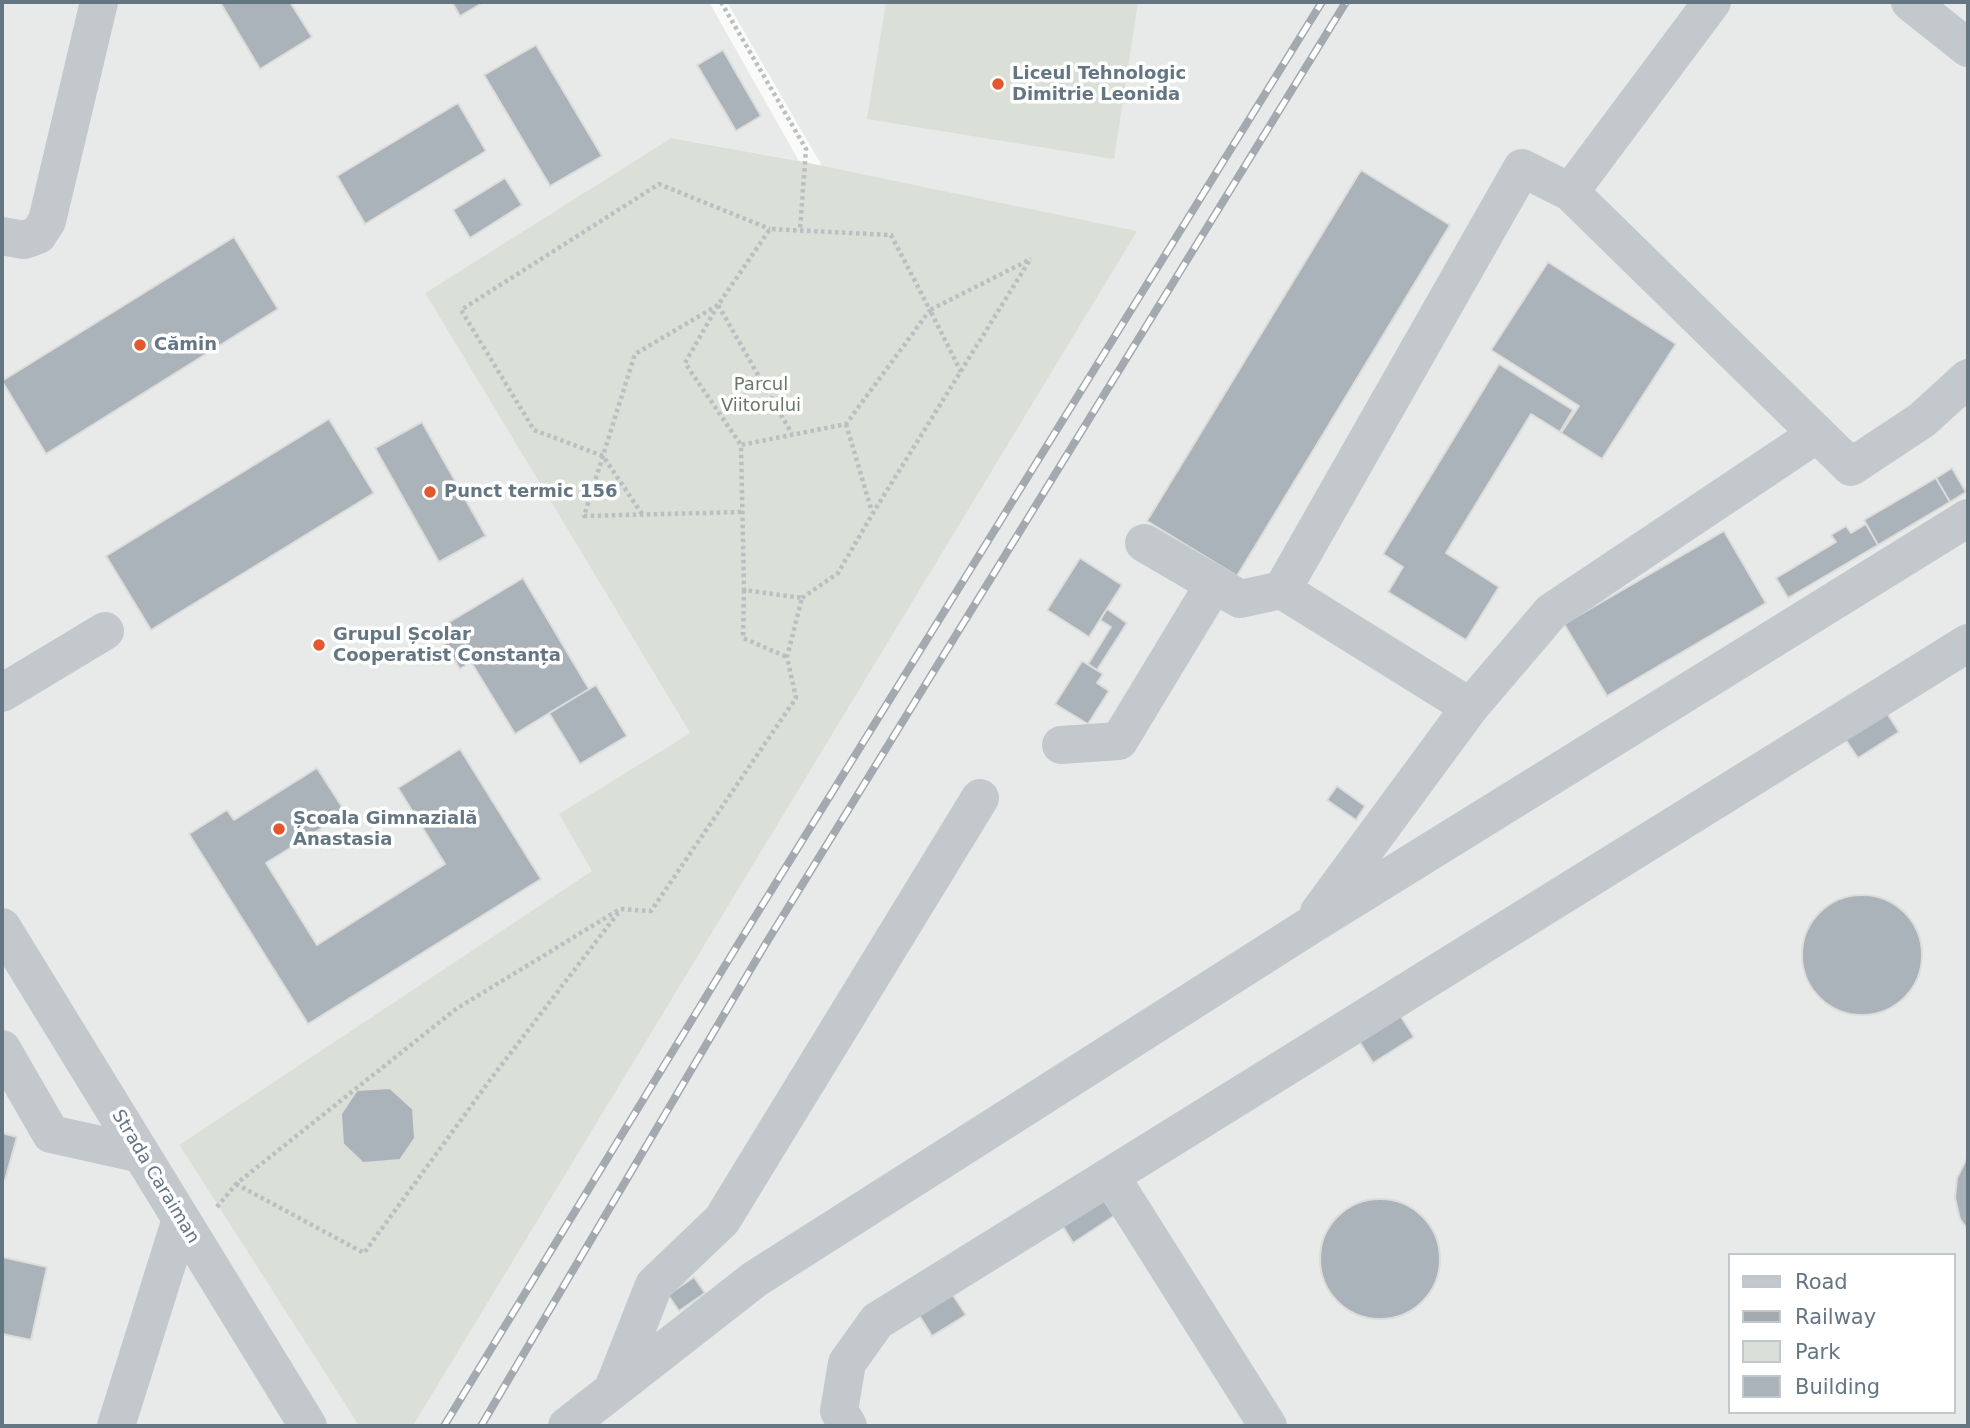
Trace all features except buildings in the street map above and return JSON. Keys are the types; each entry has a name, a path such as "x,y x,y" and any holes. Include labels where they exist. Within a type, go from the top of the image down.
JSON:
{"street":[{"path":"2,236 24,240 38,235 47,221 99,2"},
{"path":"1570,192 1712,2"},
{"path":"1910,2 1968,48"},
{"path":"1282,590 1522,168 1570,192 1851,467 1922,420 1968,378"},
{"path":"1308,928 1470,707 1551,612 1817,434"},
{"path":"567,1426 755,1279 1308,928 1968,518"},
{"path":"1144,543 1240,599 1282,590 1470,707"},
{"path":"1061,745 1119,741 1214,584"},
{"path":"2,693 105,631"},
{"path":"848,1426 839,1411 847,1363 877,1321 1968,643"},
{"path":"612,1391 654,1285 722,1220 980,798"},
{"name":"Strada Caraiman","path":"6,952 141,1154 308,1426"},
{"path":"2,1049 51,1134 141,1154"},
{"path":"1111,1177 1268,1426"},
{"path":"116,1426 186,1228"}],"path":[{"path":"720,2 806,149 800,230"},
{"path":"642,514 603,456 534,430 461,310 659,184 769,229 891,235 961,372"},
{"path":"769,229 718,305 685,363 741,445 743,638 788,656"},
{"path":"186,1228 236,1184 456,1009 620,909 651,911 796,698 788,656 802,598 838,573 1031,258 930,310 846,424 741,445"},
{"path":"718,305 792,434"},
{"path":"718,305 635,354 584,516 741,512"},
{"path":"846,424 873,513"},
{"path":"744,590 802,598"},
{"path":"236,1184 364,1253 493,1076 620,909"}],"shaded area":[{"path":"2,2 709,2 799,161 671,138 425,293 690,733 560,814 593,871 179,1145 359,1426 2,1426"},
{"path":"727,2 1968,2 1968,1426 413,1426 1136,231 822,166"}],"green space":[{"path":"886,2 1138,2 1114,159 867,119"},
{"name":"Parcul Viitorului","path":"671,138 799,161 1137,231 413,1426 359,1426 179,1145 592,871 559,814 690,733 425,293"}],"railway":[{"path":"444,1426 740,941 1322,2"},
{"path":"481,1426 765,945 1346,2"}],"place":[{"name":"Liceul Tehnologic Dimitrie Leonida","path":"998,84"},
{"name":"Cămin","path":"140,345"},
{"name":"Punct termic 156","path":"430,492"},
{"name":"Grupul Școlar Cooperatist Constanța","path":"319,645"},
{"name":"Școala Gimnazială Anastasia","path":"279,829"}]}
